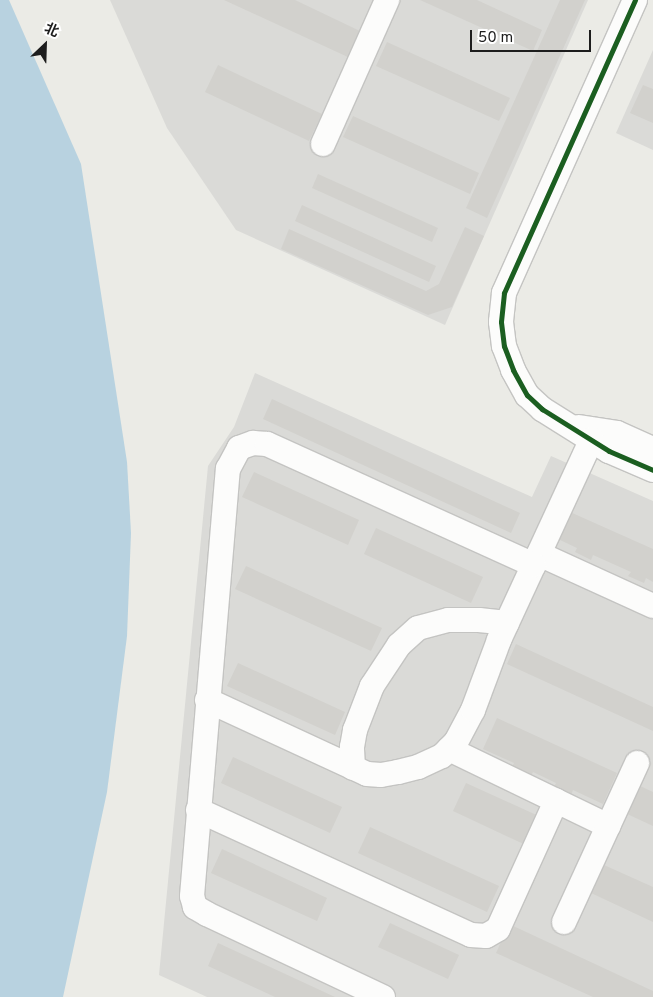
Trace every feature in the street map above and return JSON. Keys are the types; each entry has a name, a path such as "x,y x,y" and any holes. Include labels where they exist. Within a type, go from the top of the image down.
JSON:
{"street":[{"path":"323,144 387,0"},
{"path":"635,0 504,293 501,322 504,346 512,370 528,395 542,410 572,426 609,451 653,470"},
{"path":"572,426 617,433 653,449"},
{"path":"207,700 353,768 374,774 398,772 418,767 442,756 456,742 473,710 507,623 592,439"},
{"path":"383,997 207,914 196,907 192,896 207,700 228,469 239,448 253,444 267,444 537,560 653,606"},
{"path":"353,768 352,747 355,730 372,686 399,645 418,628 448,620 479,620 507,623"},
{"path":"449,749 608,826"},
{"path":"564,922 637,763"},
{"path":"198,810 471,935 486,936 498,929 556,800"}],"shaded area":[{"path":"110,0 588,0 445,325 236,230 167,128"},
{"path":"653,50 653,150 616,133"},
{"path":"255,373 532,497 551,456 653,501 653,997 207,997 159,975 208,466 234,427"}],"water":[{"path":"0,0 9,0 81,164 127,462 131,533 127,636 107,792 63,997 0,997"}],"building":[{"path":"224,0 295,0 362,32 350,58"},
{"path":"420,0 477,0 542,30 533,51"},
{"path":"560,0 585,0 487,218 466,208"},
{"path":"387,42 510,98 499,121 376,66"},
{"path":"218,65 322,114 309,141 205,92"},
{"path":"643,85 653,89 653,123 630,113"},
{"path":"353,116 479,173 470,194 343,137"},
{"path":"318,174 438,228 432,242 312,188"},
{"path":"302,205 436,266 429,282 295,221"},
{"path":"465,227 484,236 452,307 428,315 281,249 289,229 426,291 439,284"},
{"path":"272,399 520,513 511,533 263,419"},
{"path":"254,472 359,520 348,545 242,497"},
{"path":"570,512 653,549 653,582 646,578 644,583 628,576 631,572 593,555 591,560 575,552 577,548 558,539"},
{"path":"376,528 483,577 471,603 364,554"},
{"path":"246,566 382,628 371,651 235,589"},
{"path":"516,644 653,707 653,731 507,664"},
{"path":"238,663 345,712 335,735 227,686"},
{"path":"497,718 617,773 603,804 573,790 571,795 554,787 556,783 533,772 531,776 512,767 514,763 483,749"},
{"path":"233,757 342,807 330,833 221,783"},
{"path":"466,783 543,818 530,847 453,811"},
{"path":"638,785 653,792 653,826 625,813"},
{"path":"370,827 499,886 487,912 358,853"},
{"path":"222,849 327,898 317,921 211,873"},
{"path":"604,865 653,887 653,922 591,893"},
{"path":"390,923 459,955 448,979 378,947"},
{"path":"509,924 653,991 653,997 593,997 496,953"},
{"path":"218,943 335,997 275,997 208,966"}],"cycle path":[{"path":"635,0 504,293 501,322 504,346 513,370 527,395 542,409 609,451 653,470"}]}
